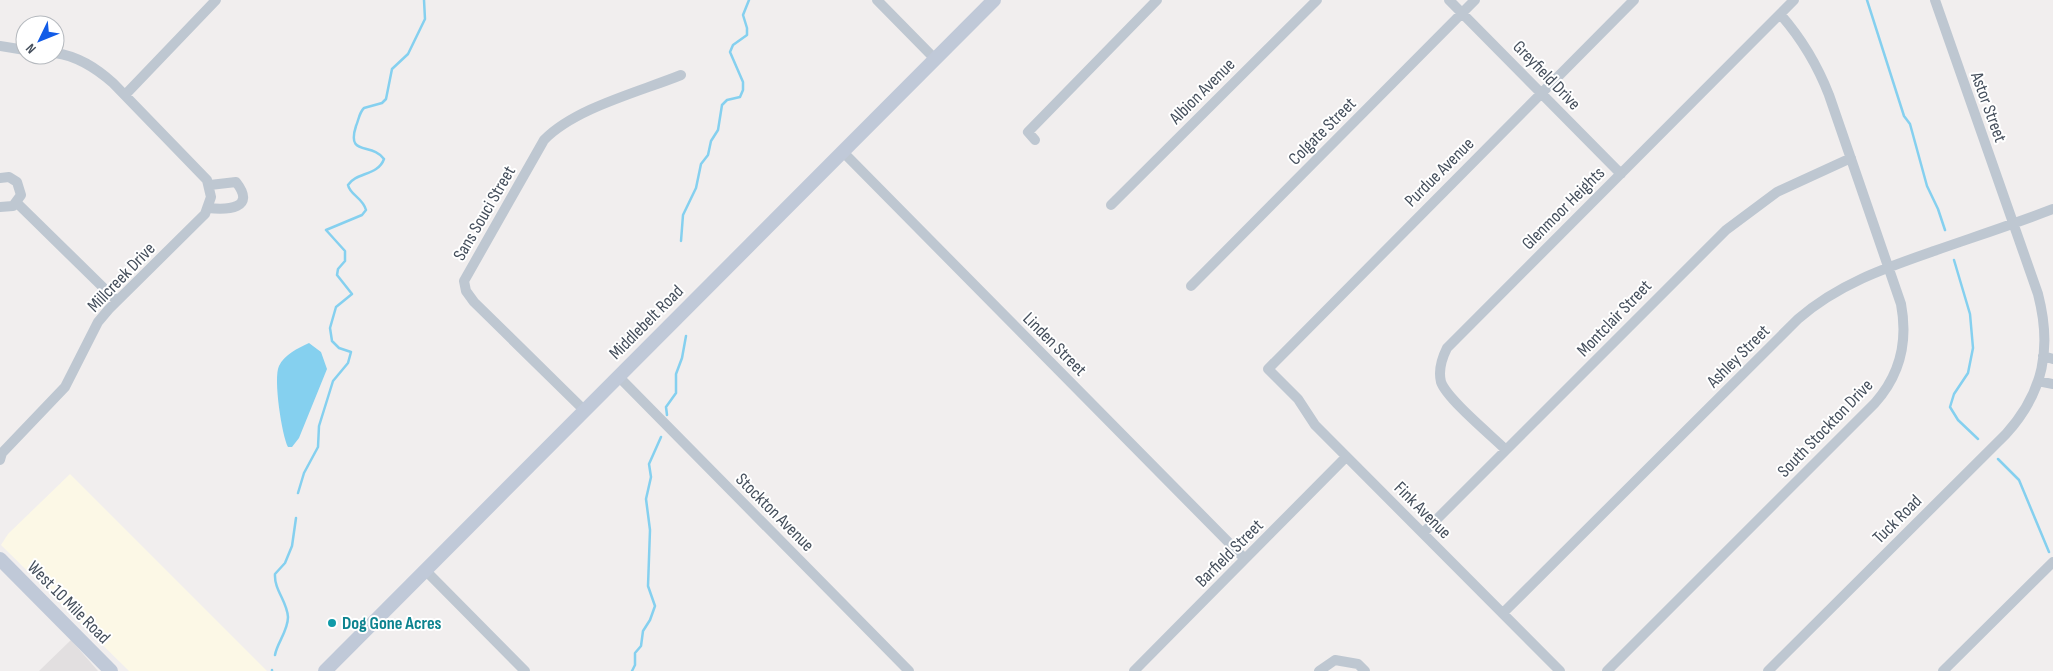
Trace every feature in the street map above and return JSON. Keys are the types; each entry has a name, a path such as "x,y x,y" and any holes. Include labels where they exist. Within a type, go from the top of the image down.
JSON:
{"street":[{"path":"124,95 216,0"},
{"path":"877,0 935,59"},
{"name":"Middlebelt Road","path":"325,671 994,0"},
{"path":"1035,140 1028,132 1157,0"},
{"name":"Albion Avenue","path":"1111,205 1317,0"},
{"name":"Greyfield Drive","path":"1449,0 1621,174"},
{"name":"Colgate Street","path":"1192,286 1475,0"},
{"name":"Purdue Avenue","path":"1268,368 1634,0"},
{"name":"Glenmoor Heights","path":"1506,450 1450,394 1442,383 1440,372 1446,348 1794,0"},
{"name":"Astor Street","path":"1935,0 2014,224"},
{"name":"South Stockton Drive","path":"1607,671 1875,403 1886,389 1898,366 1904,339 1901,304 1889,267 1817,64 1799,36 1780,14"},
{"path":"0,46 15,48"},
{"path":"65,55 97,69 210,185 236,182 242,190 240,205 232,209 208,208"},
{"name":"Sans Souci Street","path":"584,410 474,302 466,291 464,281 544,140 557,127 583,114 681,75"},
{"name":"Linden Street","path":"842,152 1245,559"},
{"name":"Montclair Street","path":"1423,533 1685,269 1743,215 1777,192 1851,158"},
{"path":"0,178 9,177 20,186 21,195 17,203 9,208 0,206"},
{"name":"Millcreek Drive","path":"1,455 66,387 98,322 205,214 211,197 210,185"},
{"path":"17,203 117,302"},
{"name":"Ashley Street","path":"1503,613 1798,319 1838,289 1889,267 2053,209"},
{"name":"Tuck Road","path":"1768,671 2006,434 2030,401 2048,358 2042,310 2014,224"},
{"name":"Fink Avenue","path":"1268,368 1298,399 1315,425 1560,671"},
{"name":"Stockton Avenue","path":"618,376 909,671"},
{"path":"2038,381 2053,384"},
{"name":"Barfield Street","path":"1134,671 1346,457"},
{"name":"West 10 Mile Road","path":"0,559 111,671"},
{"path":"1943,671 2053,562"},
{"path":"425,570 525,671"},
{"path":"1319,671 1335,660 1358,664 1365,671"}],"shaded area":[{"path":"70,474 267,671 129,671 1,545 8,534"},
{"path":"71,640 98,671 39,671"}],"water":[{"path":"309,343 321,352 327,369 299,438 292,447 288,447 279,407 277,372 284,358"}],"waterway":[{"path":"298,493 304,473 318,447 319,426 333,381 348,363 351,352 339,348 332,341 330,328 336,307 352,294 337,275 338,269 345,261 345,251 326,230 362,215 366,210 348,185 356,178 377,168 384,159 373,151 357,146 354,142 356,126 364,108 382,103 386,99 392,69 408,54 425,19 424,0"},
{"path":"681,241 683,215 696,188 701,164 708,155 711,141 718,130 722,105 727,100 740,97 743,90 743,82 730,52 733,45 747,35 743,15 749,0"},
{"path":"1867,0 1904,116 1910,124 1927,186 1945,230"},
{"path":"1954,260 1970,314 1973,348 1968,373 1954,394 1950,407 1958,420 1978,439"},
{"path":"667,415 666,407 676,393 676,374 682,358 686,336"},
{"path":"632,671 635,665 635,653 641,646 643,631 650,620 655,606 648,586 650,530 646,499 651,477 649,464 661,437"},
{"path":"1998,459 2019,480 2049,552"},
{"path":"275,655 288,622 287,611 276,585 275,574 285,563 292,546 296,518"}],"place":[{"name":"Dog Gone Acres","path":"332,623"}]}
